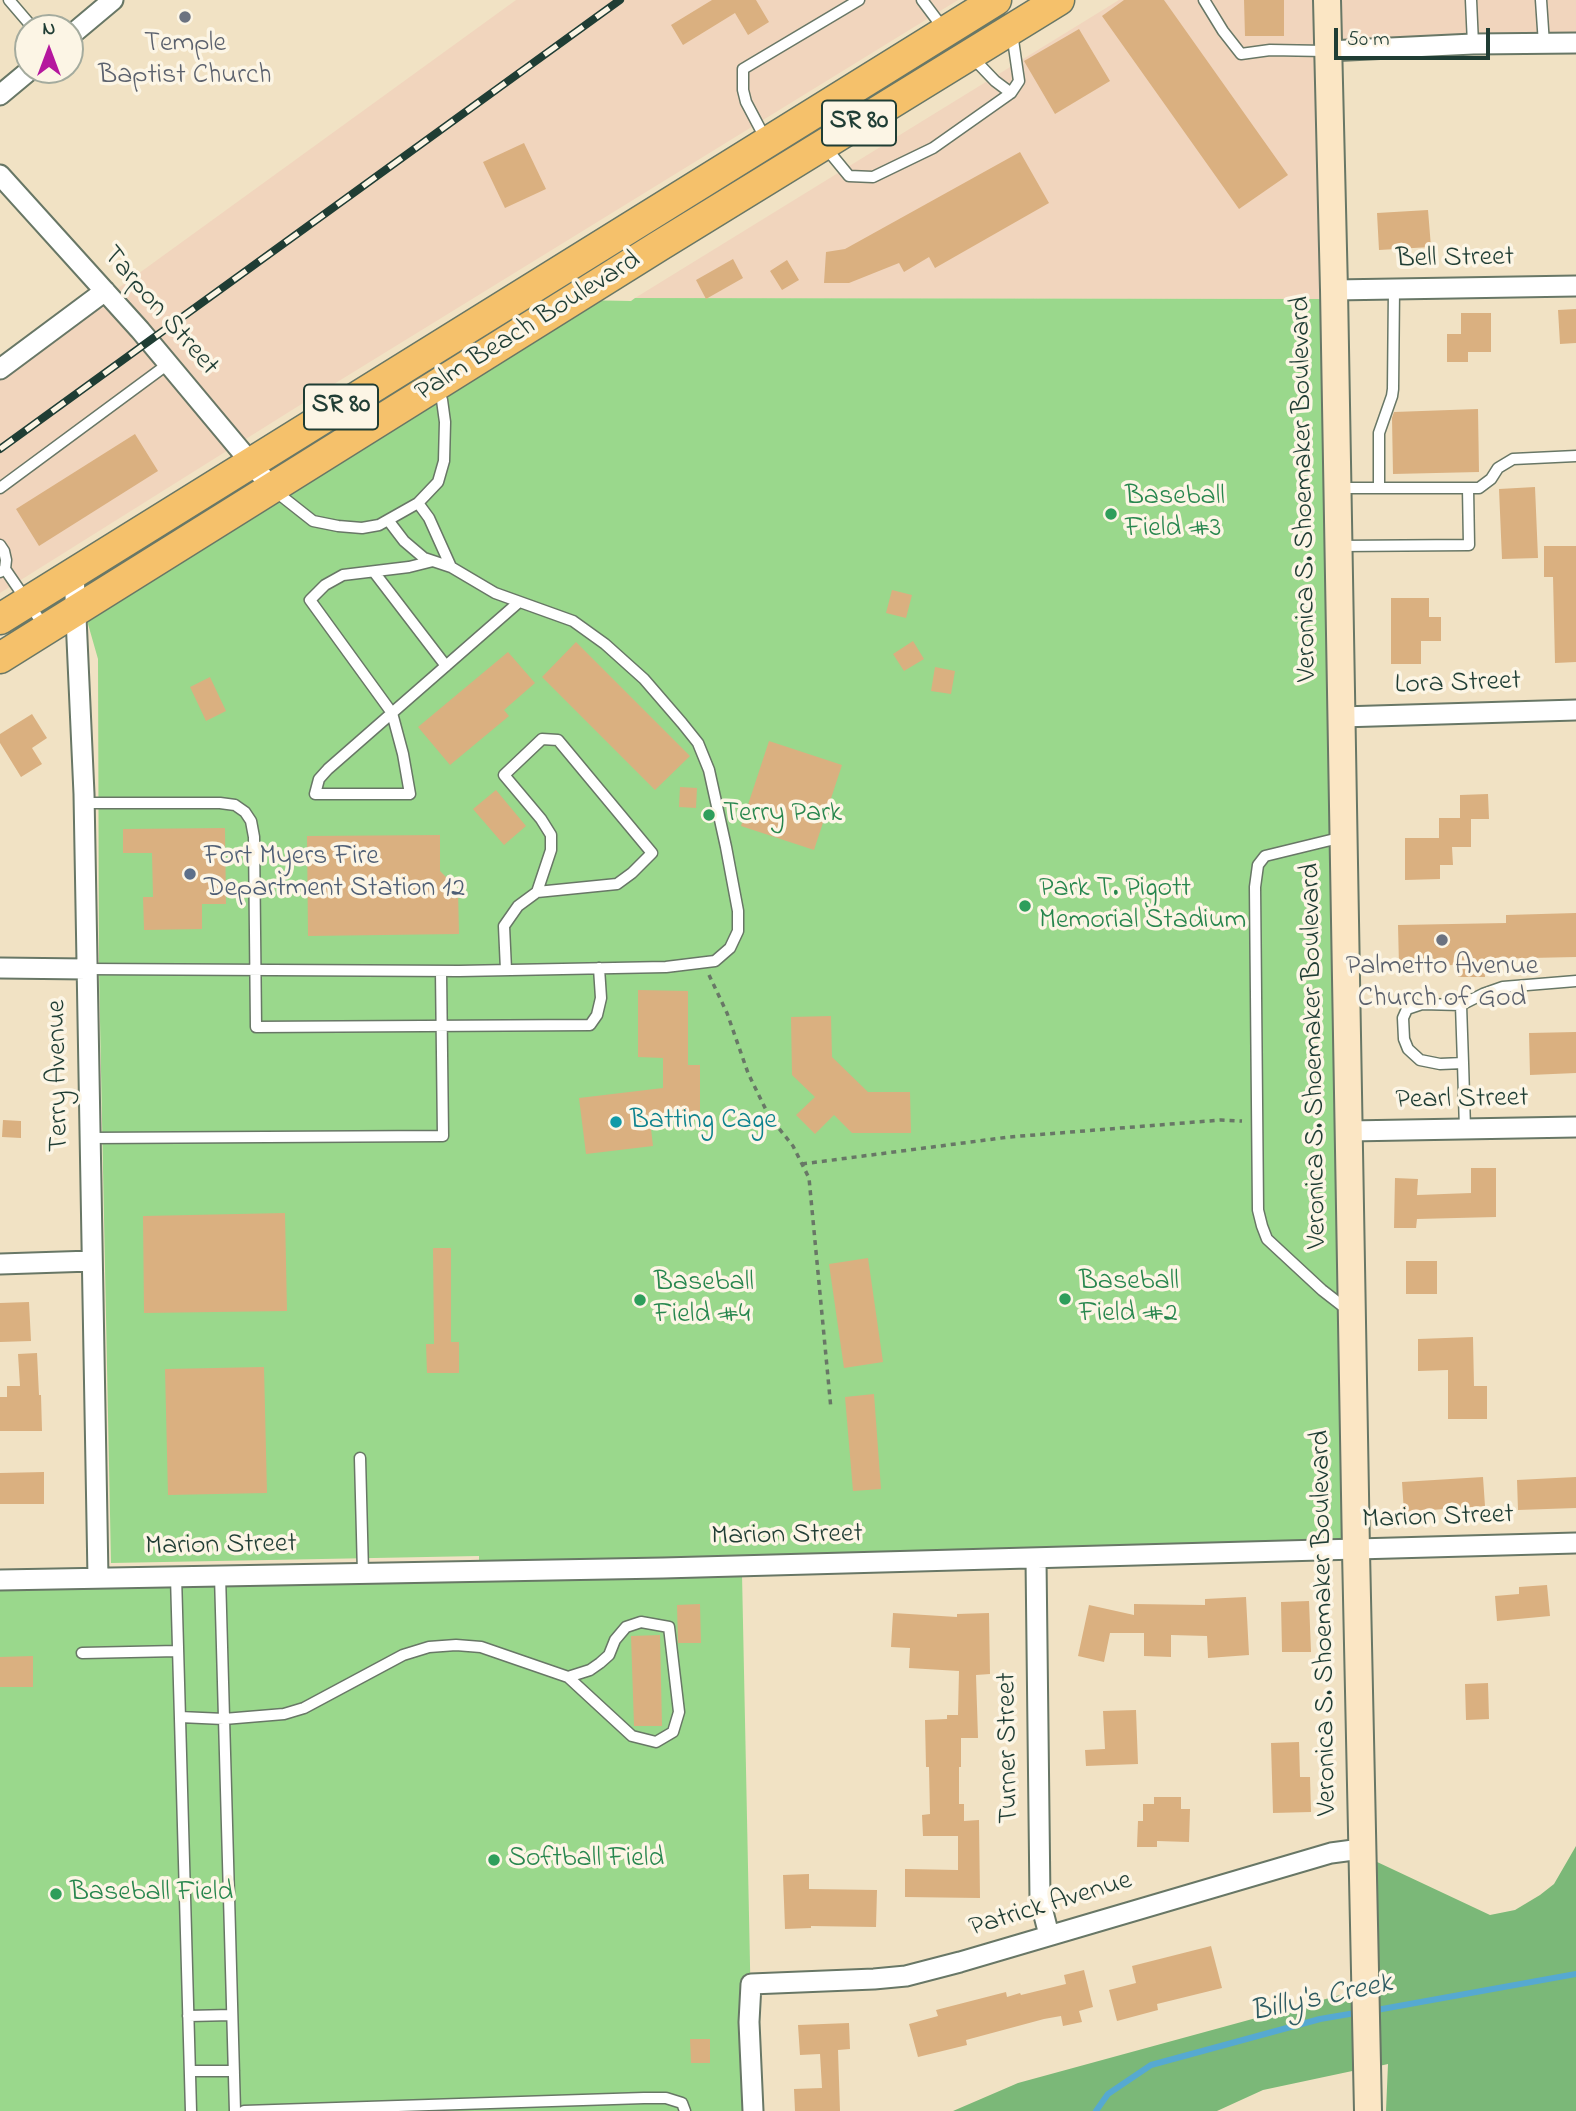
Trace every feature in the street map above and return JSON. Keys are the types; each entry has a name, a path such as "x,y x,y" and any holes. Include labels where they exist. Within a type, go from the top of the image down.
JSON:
{"main road":[{"name":"Palm Beach Boulevard","path":"0,658 659,246 1059,0"},
{"name":"Palm Beach Boulevard","path":"0,619 984,7"},
{"path":"824,145 827,131 841,114 876,84 953,35 984,7"},
{"path":"659,246 683,212 756,166 767,142"}],"street":[{"path":"84,24 113,0"},
{"name":"Veronica S. Shoemaker Boulevard","path":"1326,0 1335,290 1368,2111"},
{"path":"1328,51 1473,44 1576,43"},
{"path":"0,95 14,83"},
{"name":"Tarpon Street","path":"0,175 105,291 272,488"},
{"name":"Bell Street","path":"1335,290 1576,286"},
{"path":"0,369 105,291"},
{"name":"Terry Avenue","path":"74,573 84,803 98,1578"},
{"name":"Lora Street","path":"1341,717 1576,710"},
{"path":"0,968 86,969"},
{"name":"Pearl Street","path":"1349,1131 1576,1127"},
{"path":"0,1264 92,1261"},
{"name":"Marion Street","path":"0,1580 663,1568 1576,1543"},
{"name":"Turner Street","path":"1036,1559 1040,1900 1049,1935"},
{"name":"Patrick Avenue","path":"753,2111 749,2022 751,1983 906,1976 1331,1853 1362,1849"}],"lane":[{"path":"9,0 21,14"},
{"path":"767,142 746,102 743,69 859,0"},
{"path":"922,0 945,32"},
{"path":"1204,0 1223,32 1241,54 1270,50 1328,51"},
{"path":"1471,0 1473,44"},
{"path":"1541,0 1544,44"},
{"path":"824,145 849,176 873,177 933,148 1012,93 1019,81 1012,29"},
{"path":"970,55 995,81 1012,93"},
{"path":"1378,488 1379,433 1393,389 1394,289"},
{"path":"0,488 168,364"},
{"path":"272,488 313,521 362,528 388,520 418,503 438,482 444,461 445,422 442,400 435,387"},
{"path":"1338,488 1479,488 1485,485 1498,468 1513,459 1576,456"},
{"path":"1339,546 1469,545 1468,488"},
{"path":"418,503 429,518 451,567"},
{"path":"86,969 441,971 666,967 715,961 730,948 738,931 738,911 709,770 698,743 644,679 605,644 573,621 495,593 451,567 424,558 404,541 388,520"},
{"path":"0,545 6,560 2,571 46,629"},
{"path":"433,561 344,575 325,585 310,600 391,713 403,754 410,794 315,794 319,779 328,769 391,713 519,602"},
{"path":"374,572 446,666"},
{"path":"506,970 504,926 517,906 537,892 617,884 652,853 558,740 542,739 504,775 551,835 551,850 537,892"},
{"path":"84,803 220,803 234,805 245,812 251,821 254,837 256,1027 590,1025 597,1015 601,998 599,968"},
{"path":"1344,836 1265,856 1258,865 1255,887 1258,1210 1268,1239 1333,1299 1352,1312"},
{"path":"89,1138 443,1136 441,971"},
{"path":"1463,1063 1440,1064 1420,1060 1408,1049 1404,1039 1403,1018 1407,1009 1422,1004 1461,1005 1483,993 1503,987 1576,981"},
{"path":"1461,1005 1465,1129"},
{"path":"360,1458 363,1573"},
{"path":"220,1575 235,2111"},
{"path":"176,1576 191,2111"},
{"path":"180,1717 224,1719 284,1714 304,1708 403,1655 429,1647 481,1647 568,1677 632,1736 656,1742 673,1732 679,1712 669,1627 641,1622 626,1627 615,1640 609,1655 600,1663 590,1670 568,1677"},
{"path":"82,1653 178,1651"},
{"path":"188,2016 232,2015"},
{"path":"190,2071 234,2071"},
{"path":"244,2111 666,2098 682,2103 685,2111"}],"path":[{"path":"703,963 727,1013 753,1084 769,1116 793,1146 809,1178 831,1409"},
{"path":"802,1164 1009,1137 1221,1120 1258,1121"}],"shaded area":[{"path":"516,0 958,0 0,593 0,377"},
{"path":"1119,0 1315,0 1324,299 635,298"},
{"path":"1337,0 1576,0 1576,44 1340,48"}],"green space":[{"name":"Terry Park","path":"635,298 1324,299 1345,1548 479,1568 479,1556 111,1563 99,972 98,659 84,610 577,300 631,301"},
{"path":"742,1574 753,2111 0,2111 0,1587"},
{"path":"1576,1846 1576,2111 1386,2111 1388,2064 1379,2066 1375,1861 1490,1915 1515,1910 1554,1884"},
{"path":"1355,1991 1357,2070 1263,2090 1217,2111 953,2111 1018,2083"}],"building":[{"path":"712,0 756,0 769,22 748,35 735,13 683,45 671,25"},
{"path":"1124,0 1164,0 1288,175 1239,209 1102,16"},
{"path":"1244,0 1284,0 1284,36 1245,36"},
{"path":"1079,29 1110,81 1055,114 1024,61"},
{"path":"524,143 546,189 505,208 483,162"},
{"path":"1020,152 1049,203 935,268 929,257 904,272 899,263 849,283 824,283 826,252 845,249"},
{"path":"1428,210 1431,247 1379,250 1377,213"},
{"path":"733,259 743,278 706,299 696,280"},
{"path":"787,260 799,280 782,290 770,271"},
{"path":"1576,309 1576,343 1560,344 1558,310"},
{"path":"1461,313 1491,313 1491,352 1468,352 1468,362 1447,362 1447,334 1461,334"},
{"path":"1478,409 1479,472 1393,474 1394,412"},
{"path":"135,434 158,471 39,546 16,509"},
{"path":"1535,487 1538,558 1502,559 1499,489"},
{"path":"1544,546 1576,546 1576,662 1555,663 1553,577 1544,577"},
{"path":"892,590 912,595 906,618 886,613"},
{"path":"1391,598 1429,598 1429,617 1441,617 1441,641 1421,641 1421,664 1391,664"},
{"path":"913,641 924,659 904,671 893,654"},
{"path":"576,642 690,756 655,790 542,677"},
{"path":"508,652 535,683 504,710 509,716 450,765 418,727"},
{"path":"935,667 955,671 951,694 931,691"},
{"path":"210,677 226,711 206,721 190,687"},
{"path":"32,714 47,738 32,748 42,764 21,777 0,743 0,734"},
{"path":"769,741 842,765 814,850 741,826"},
{"path":"680,787 697,788 696,808 679,807"},
{"path":"496,790 526,826 504,845 473,809"},
{"path":"1488,794 1489,819 1471,819 1471,847 1452,847 1453,865 1440,865 1440,879 1405,880 1405,838 1439,838 1439,818 1460,818 1460,795"},
{"path":"225,828 226,904 202,904 202,929 144,930 143,897 153,897 152,853 123,853 123,829"},
{"path":"440,835 440,871 458,889 459,934 308,936 307,836"},
{"path":"1576,913 1576,957 1484,959 1485,977 1458,977 1458,965 1399,966 1398,925 1506,923 1506,915"},
{"path":"638,990 688,991 688,1065 700,1065 700,1120 650,1120 653,1146 586,1154 579,1098 663,1088 663,1058 638,1057"},
{"path":"831,1016 832,1057 868,1092 910,1092 911,1133 852,1133 834,1115 815,1134 796,1115 815,1097 792,1075 791,1017"},
{"path":"1576,1032 1576,1073 1530,1075 1529,1033"},
{"path":"3,1120 21,1121 21,1138 2,1137"},
{"path":"1471,1168 1496,1168 1496,1217 1417,1219 1416,1228 1394,1228 1395,1178 1418,1179 1417,1195 1471,1193"},
{"path":"285,1213 287,1311 144,1313 143,1216"},
{"path":"433,1248 451,1248 451,1342 459,1342 459,1373 427,1373 426,1344 434,1344"},
{"path":"868,1258 883,1362 844,1368 829,1264"},
{"path":"1406,1261 1437,1261 1437,1294 1406,1294"},
{"path":"29,1302 31,1341 0,1342 0,1303"},
{"path":"1473,1337 1474,1386 1487,1386 1487,1419 1448,1419 1448,1370 1418,1371 1418,1339"},
{"path":"37,1353 42,1431 0,1431 0,1397 7,1397 7,1386 20,1386 18,1354"},
{"path":"264,1367 267,1493 168,1495 165,1369"},
{"path":"874,1394 881,1489 853,1491 845,1397"},
{"path":"44,1472 44,1504 0,1504 0,1473"},
{"path":"1483,1477 1485,1506 1404,1512 1402,1482"},
{"path":"1576,1477 1576,1508 1518,1510 1517,1480"},
{"path":"1547,1585 1550,1616 1497,1621 1495,1596 1519,1594 1519,1587"},
{"path":"1246,1597 1249,1655 1208,1658 1207,1636 1171,1635 1171,1657 1144,1656 1144,1633 1110,1633 1104,1662 1078,1656 1089,1605 1134,1615 1134,1604 1205,1605 1205,1599"},
{"path":"1309,1601 1311,1652 1282,1652 1281,1602"},
{"path":"700,1604 701,1643 678,1643 677,1605"},
{"path":"893,1613 957,1617 957,1614 989,1613 990,1674 976,1675 978,1738 961,1738 959,1767 959,1804 964,1804 964,1821 979,1820 980,1898 905,1897 905,1869 958,1870 958,1836 923,1836 922,1815 930,1814 925,1720 947,1719 947,1715 958,1715 959,1671 909,1668 910,1648 891,1647"},
{"path":"660,1635 662,1726 634,1726 631,1636"},
{"path":"33,1656 33,1687 0,1687 0,1657"},
{"path":"1488,1683 1489,1719 1466,1720 1465,1684"},
{"path":"1136,1710 1138,1764 1086,1766 1085,1750 1105,1749 1103,1711"},
{"path":"1299,1742 1300,1777 1310,1777 1311,1812 1273,1813 1271,1743"},
{"path":"1154,1797 1181,1797 1181,1809 1190,1809 1189,1842 1157,1841 1157,1847 1137,1847 1138,1821 1143,1821 1143,1804 1154,1804"},
{"path":"809,1874 809,1889 877,1890 876,1927 811,1926 785,1929 783,1875"},
{"path":"1211,1946 1222,1988 1157,2004 1158,2010 1117,2021 1109,1990 1136,1983 1132,1966"},
{"path":"1084,1970 1093,2007 1079,2011 1082,2022 1063,2026 1061,2016 1044,2019 966,2040 967,2045 918,2057 909,2024 938,2016 936,2010 1006,1992 1007,1997 1066,1984 1064,1975"},
{"path":"849,2023 850,2049 838,2050 840,2111 795,2111 794,2089 822,2088 820,2054 800,2055 798,2025"},
{"path":"690,2039 710,2039 710,2063 691,2063"}],"waterway":[{"name":"Billy's Creek","path":"1371,2011 1576,1974"},
{"name":"Billy's Creek","path":"1096,2111 1108,2094 1151,2065 1320,2019 1361,2012"}],"railway":[{"path":"0,449 620,0"}],"place":[{"name":"Temple Baptist Church","path":"185,17"},
{"name":"Baseball Field #3","path":"1111,514"},
{"name":"Terry Park","path":"709,815"},
{"name":"Fort Myers Fire Department Station 12","path":"190,874"},
{"name":"Park T. Pigott Memorial Stadium","path":"1025,906"},
{"name":"Palmetto Avenue Church of God","path":"1442,940"},
{"name":"Batting Cage","path":"616,1122"},
{"name":"Baseball Field #2","path":"1065,1299"},
{"name":"Baseball Field #4","path":"640,1300"},
{"name":"Softball Field","path":"494,1860"},
{"name":"Baseball Field","path":"56,1894"}]}
